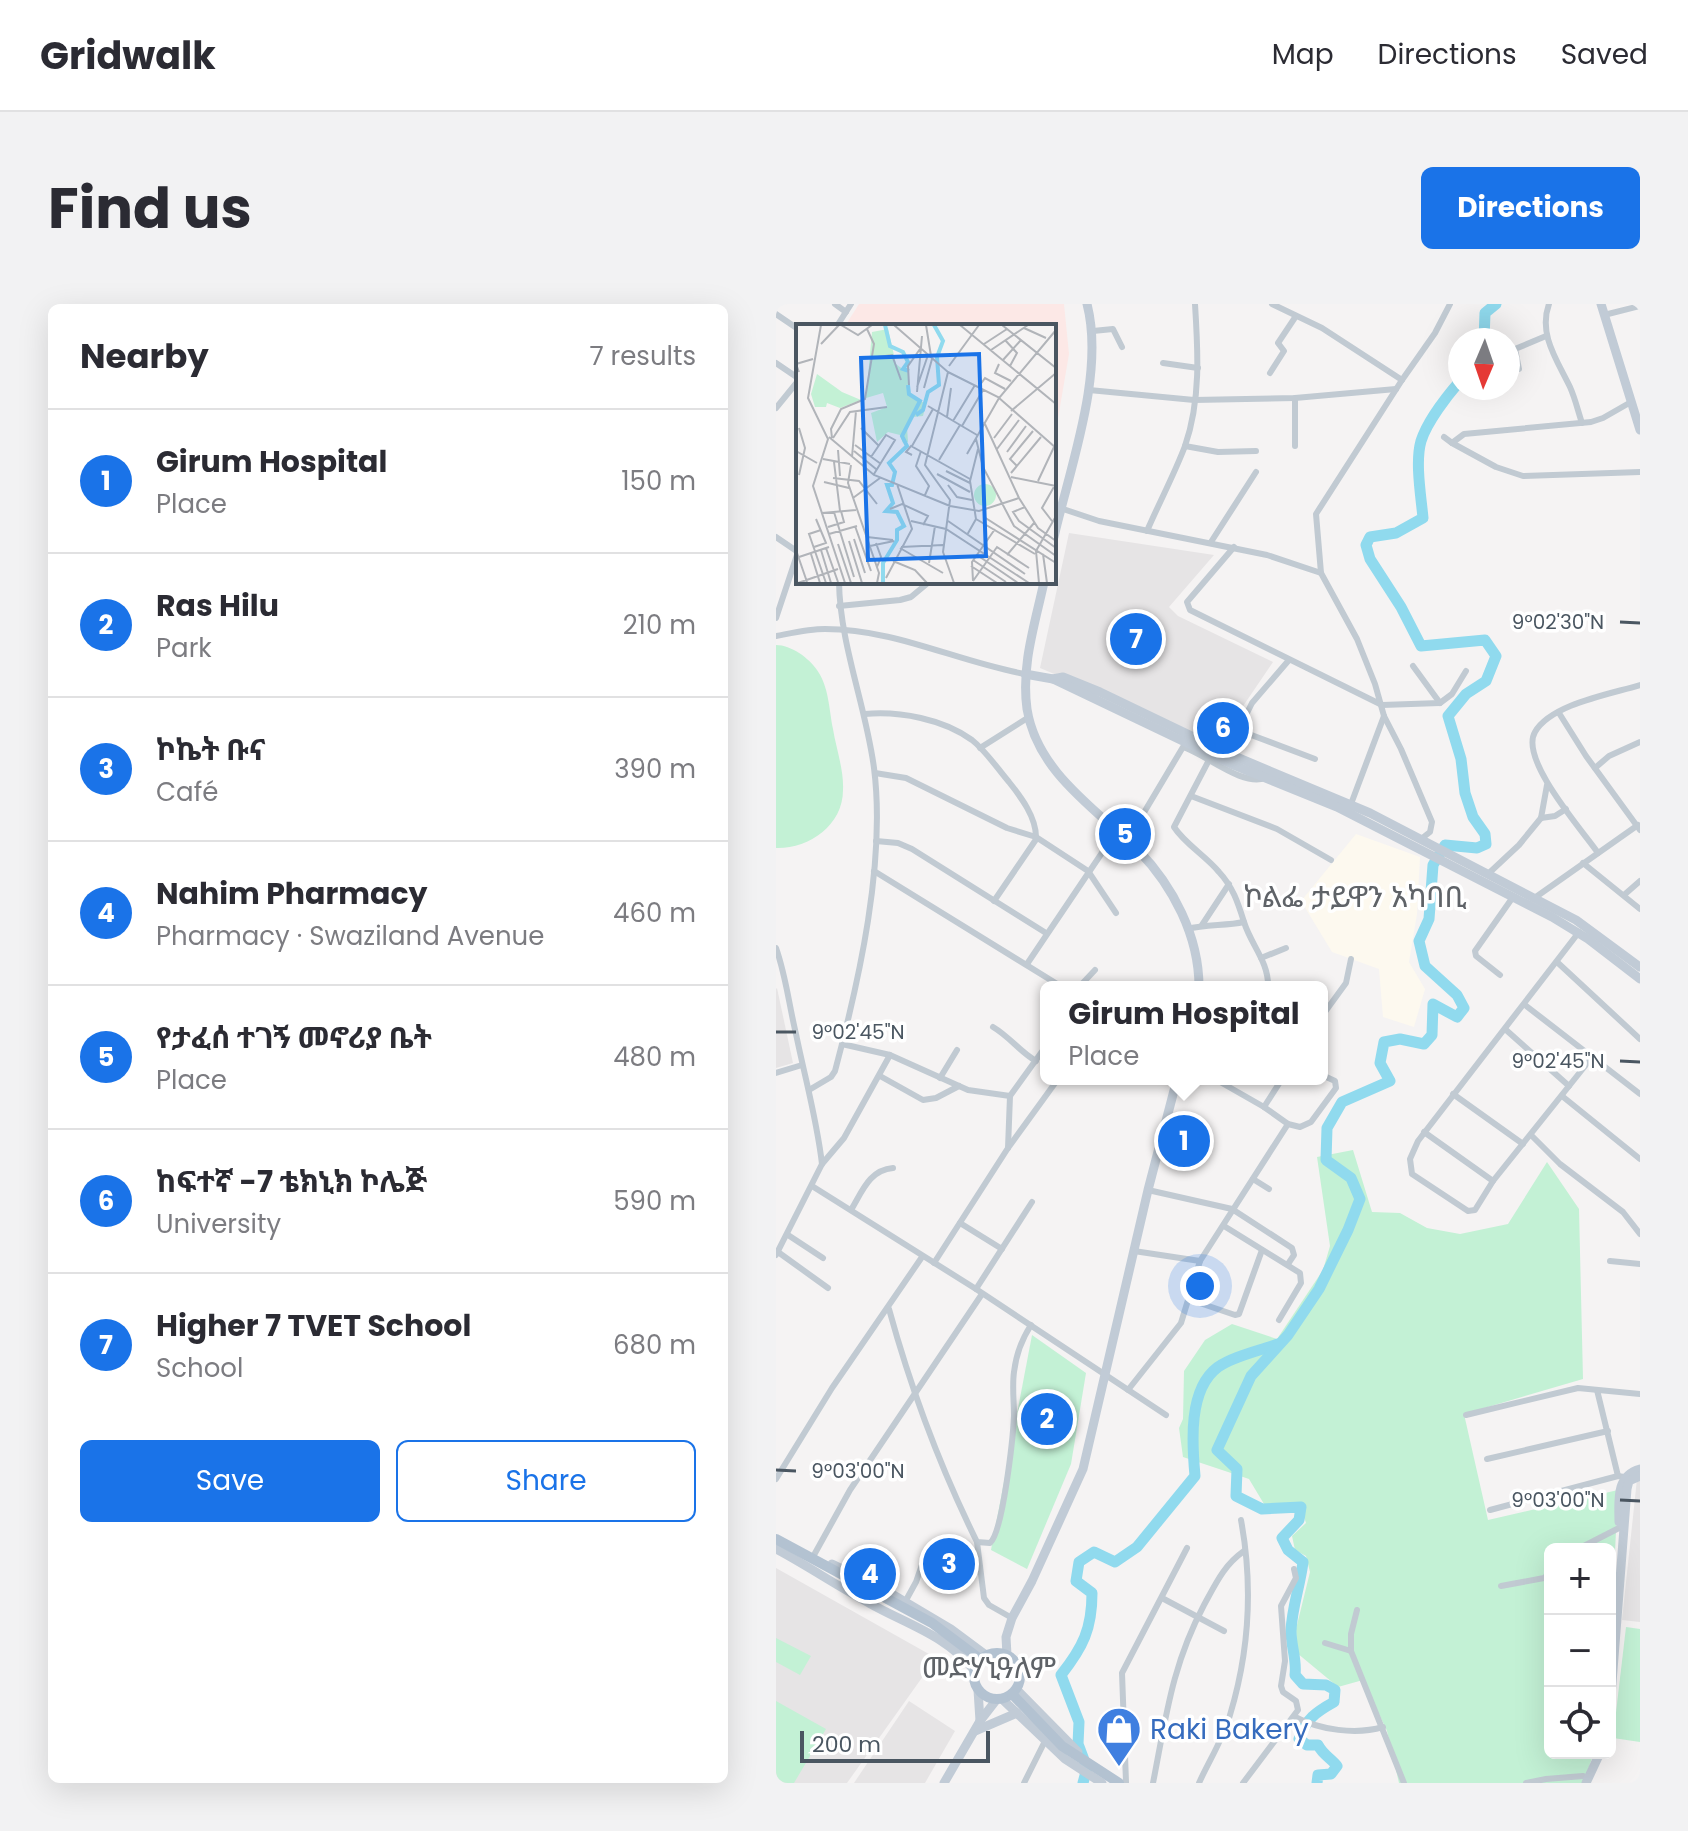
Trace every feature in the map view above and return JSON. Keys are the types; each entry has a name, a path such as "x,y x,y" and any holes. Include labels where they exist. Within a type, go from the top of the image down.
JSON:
{"main road":[{"path":"1057,508 1089,390 1093,331 1087,304"},
{"path":"1601,304 1640,430"},
{"path":"1044,584 1025,674 1029,717 1041,747 1069,787 1163,878 1187,929 1196,958 1198,981"},
{"path":"1025,674 1053,679 1265,778 1417,844 1513,897 1584,925 1640,967"},
{"path":"1209,752 1227,753 1351,804 1417,844"},
{"path":"1450,861 1488,874 1579,932 1640,979"},
{"path":"1007,1655 1006,1637 1012,1618 1080,1477 1175,1085"},
{"path":"1611,1615 1621,1477 1640,1469"},
{"path":"1612,1687 1627,1489 1629,1481 1640,1476"},
{"path":"776,1546 814,1555 868,1580 951,1629 979,1662"},
{"path":"776,1546 933,1628 979,1662"},
{"path":"944,1783 977,1726 1007,1696 1020,1670 1007,1655 1000,1653 979,1662 973,1678 978,1690 983,1695 1007,1696 1076,1759"},
{"path":"977,1726 978,1690"},
{"path":"1007,1696 1017,1713 1045,1741 1115,1780"},
{"path":"977,1726 1017,1713"},
{"path":"1583,1781 1591,1759"},
{"path":"1583,1781 1596,1759"}],"street":[{"path":"835,304 846,312"},
{"path":"838,324 851,304"},
{"path":"1147,531 1185,446 1192,418 1198,368 1195,304"},
{"path":"1272,304 1286,307 1402,380"},
{"path":"1417,844 1430,832 1432,822 1384,716 1357,639 1321,573 1317,510 1435,333 1450,304"},
{"path":"1549,304 1544,324 1546,336 1571,389 1582,423"},
{"path":"1604,315 1640,306"},
{"path":"776,314 796,328"},
{"path":"1270,373 1284,351 1278,343 1296,316"},
{"path":"1093,331 1113,329 1122,347"},
{"path":"1520,347 1546,336"},
{"path":"776,363 796,378"},
{"path":"1163,363 1198,368"},
{"path":"776,408 796,382"},
{"path":"1089,390 1194,400 1295,398 1396,389"},
{"path":"1295,398 1295,446"},
{"path":"1452,443 1464,434 1582,423 1603,418 1631,402"},
{"path":"1444,437 1496,467 1523,476 1640,472"},
{"path":"1185,446 1218,452 1256,451"},
{"path":"1211,542 1256,472"},
{"path":"1057,508 1147,531 1234,547 1321,573"},
{"path":"776,537 796,551"},
{"path":"1234,547 1188,600 1187,606 1200,615 1382,705 1440,703 1452,694 1466,671"},
{"path":"776,618 796,557"},
{"path":"1304,566 1319,560"},
{"path":"809,1090 833,1075 852,1007 876,841 875,773 865,714 839,606 839,584"},
{"path":"839,606 900,600 911,597 927,584"},
{"path":"776,585 784,589"},
{"path":"776,636 816,629 844,630 913,642 990,667 1025,674"},
{"path":"1227,753 1252,703 1289,660"},
{"path":"1413,666 1440,703"},
{"path":"1598,853 1547,785 1533,756 1532,739 1538,727 1559,713 1593,698 1640,685"},
{"path":"865,714 892,713 924,720 959,733 980,748 1024,802 1036,838 994,901"},
{"path":"1531,902 1639,826 1559,713"},
{"path":"1351,804 1384,716"},
{"path":"980,748 1029,717"},
{"path":"1238,730 1315,759"},
{"path":"1595,768 1609,756 1640,742"},
{"path":"1127,841 1182,748 1209,752 1191,796 1174,824 1175,831 1214,865 1229,884 1240,903 1244,922 1268,981"},
{"path":"875,773 906,778 1007,828 1036,838 1088,871 1116,913"},
{"path":"1488,874 1519,845 1541,818 1547,785"},
{"path":"1191,796 1277,829 1331,860"},
{"path":"1541,818 1555,816 1566,809"},
{"path":"1027,964 1116,832"},
{"path":"876,841 898,843 912,849 1046,933"},
{"path":"1583,863 1640,909"},
{"path":"874,871 1053,981"},
{"path":"1624,895 1640,881"},
{"path":"1202,925 1229,884"},
{"path":"1500,975 1475,951 1513,897"},
{"path":"1187,929 1244,922"},
{"path":"1579,932 1424,1132 1411,1155 1412,1174 1470,1211 1475,1210 1493,1181 1593,1056"},
{"path":"776,948 785,975 822,1164"},
{"path":"1261,958 1286,948"},
{"path":"1328,1008 1346,983 1351,959"},
{"path":"1557,962 1640,1039"},
{"path":"1085,981 1095,970"},
{"path":"1525,1005 1640,1094"},
{"path":"993,1027 1007,1035 1036,1061"},
{"path":"1505,1029 1569,1086"},
{"path":"842,1044 890,1055 959,1086 986,1094 1010,1096"},
{"path":"940,1078 957,1050"},
{"path":"828,1288 777,1254 822,1164 844,1138 890,1055"},
{"path":"1008,1148 1010,1096 1040,1055"},
{"path":"776,1073 802,1065"},
{"path":"880,1076 923,1100 936,1098 959,1086"},
{"path":"1231,1085 1288,1124 1300,1127 1311,1122 1336,1088 1335,1081 1328,1078"},
{"path":"934,1263 1008,1148 1054,1085"},
{"path":"1264,1107 1278,1085"},
{"path":"1453,1094 1523,1144"},
{"path":"1562,1096 1640,1159"},
{"path":"1166,1118 1205,1141"},
{"path":"1128,1390 1181,1323 1200,1261 1288,1124"},
{"path":"1424,1132 1493,1181"},
{"path":"1531,1135 1560,1164 1623,1212 1640,1234"},
{"path":"851,1210 872,1176 881,1170 893,1168"},
{"path":"1253,1179 1269,1189"},
{"path":"812,1186 1166,1415"},
{"path":"1148,1190 1232,1209 1292,1248 1294,1255 1288,1264"},
{"path":"814,1555 850,1490 914,1395 1032,1202"},
{"path":"960,1223 1002,1249"},
{"path":"1224,1226 1300,1273 1301,1283 1279,1320"},
{"path":"788,1235 823,1258"},
{"path":"1188,1299 1238,1314 1262,1250"},
{"path":"1134,1251 1200,1261"},
{"path":"776,1479 832,1388 922,1257"},
{"path":"1610,1261 1640,1264"},
{"path":"889,1309 914,1395 977,1542 984,1598 989,1605 1012,1618"},
{"path":"977,1542 992,1542 1001,1515 1014,1418 1014,1371 1020,1347 1031,1325"},
{"path":"1466,1415 1565,1390 1640,1394"},
{"path":"1490,1510 1621,1477 1597,1390"},
{"path":"1487,1459 1608,1431"},
{"path":"1199,1783 1230,1714 1243,1654 1249,1600 1241,1520"},
{"path":"1590,1543 1619,1528"},
{"path":"1115,1780 1122,1673 1187,1548"},
{"path":"1153,1783 1173,1679 1197,1616 1220,1575 1234,1557 1244,1551"},
{"path":"905,1602 924,1559"},
{"path":"1243,1783 1298,1718 1298,1705 1281,1689 1285,1661 1281,1614 1283,1601 1296,1578 1294,1569"},
{"path":"1501,1586 1544,1578"},
{"path":"1162,1598 1224,1631"},
{"path":"1357,1610 1351,1634 1351,1651 1404,1783"},
{"path":"1325,1643 1351,1651"},
{"path":"1298,1718 1313,1725 1354,1731 1383,1727"},
{"path":"1024,1783 1045,1741"},
{"path":"1526,1783 1546,1779 1583,1781"}],"shaded area":[{"path":"859,304 1064,304 1069,354 1056,430 1056,324 846,324"},
{"path":"1069,533 1214,555 1169,607 1178,616 1273,662 1218,743 1040,668"},
{"path":"1356,834 1420,857 1417,914 1409,962 1425,989 1414,1027 1383,1017 1379,969 1332,952 1301,901"},
{"path":"776,989 793,1063 776,1068"},
{"path":"1637,1479 1640,1479 1640,1622 1622,1620"},
{"path":"776,1568 936,1658 847,1783 776,1783"},
{"path":"909,1701 955,1731 925,1783 854,1783"}],"green space":[{"path":"776,645 799,653 814,665 821,677 828,698 843,790 837,814 822,833 800,844 776,848"},
{"path":"1353,1150 1372,1212 1400,1213 1427,1228 1460,1234 1508,1224 1547,1162 1579,1209 1583,1379 1464,1414 1488,1520 1618,1490 1615,1543 1544,1543 1544,1759 1592,1759 1583,1783 1399,1783 1387,1731 1363,1680 1338,1687 1297,1653 1296,1629 1310,1572 1306,1556 1295,1550 1292,1536 1306,1523 1300,1504 1264,1504 1249,1479 1183,1457 1179,1428 1183,1419 1184,1371 1205,1340 1232,1324 1277,1339 1323,1270 1330,1246 1317,1157"},
{"path":"1032,1335 1086,1373 1071,1464 1027,1569 991,1550"},
{"path":"1626,1627 1640,1629 1640,1742 1616,1738"},
{"path":"776,1638 811,1656 800,1675 776,1662"},
{"path":"776,1701 826,1729 794,1783 776,1779"}],"waterway":[{"path":"1484,328 1485,313 1496,304"},
{"path":"1317,1783 1318,1775 1331,1774 1337,1766 1318,1745 1307,1745 1299,1739 1312,1717 1334,1702 1335,1690 1326,1685 1303,1684 1295,1675 1291,1631 1303,1562 1288,1550 1282,1538 1299,1520 1301,1507 1262,1509 1236,1496 1237,1469 1217,1450 1251,1376 1288,1335 1319,1289 1360,1199 1351,1178 1326,1160 1327,1128 1342,1102 1390,1081 1380,1063 1384,1042 1400,1039 1424,1044 1432,1035 1433,1004 1457,1017 1464,1008 1457,995 1425,966 1419,941 1429,919 1433,865 1445,845 1477,848 1486,844 1485,834 1473,817 1465,793 1461,759 1448,716 1466,694 1486,681 1496,656 1485,640 1421,646 1401,607 1370,559 1366,545 1370,537 1396,533 1423,518 1419,449 1424,434 1448,397"},
{"path":"1083,1783 1087,1768 1078,1744 1079,1722 1061,1675 1080,1646 1090,1617 1092,1593 1076,1581 1079,1562 1094,1552 1115,1562 1137,1547 1195,1476 1194,1417 1201,1389 1208,1377 1231,1360 1278,1344"}],"place":[{"name":"Higher 7 TVET School","path":"1136,639"},
{"name":"ከፍተኛ -7 ቴክኒክ ኮሌጅ","path":"1223,728"},
{"name":"የታፈሰ ተገኝ መኖሪያ ቤት","path":"1125,834"},
{"name":"Girum Hospital","path":"1184,1141"},
{"name":"Ras Hilu","path":"1047,1419"},
{"name":"ኮኬት ቡና","path":"949,1564"},
{"name":"Nahim Pharmacy","path":"870,1574"},
{"name":"Raki Bakery","path":"1119,1768"}],"district":[{"name":"ኮልፌ ታይዋን አካባቢ","path":"1355,897"},
{"name":"መድሃኒዓለም","path":"989,1668"}]}
